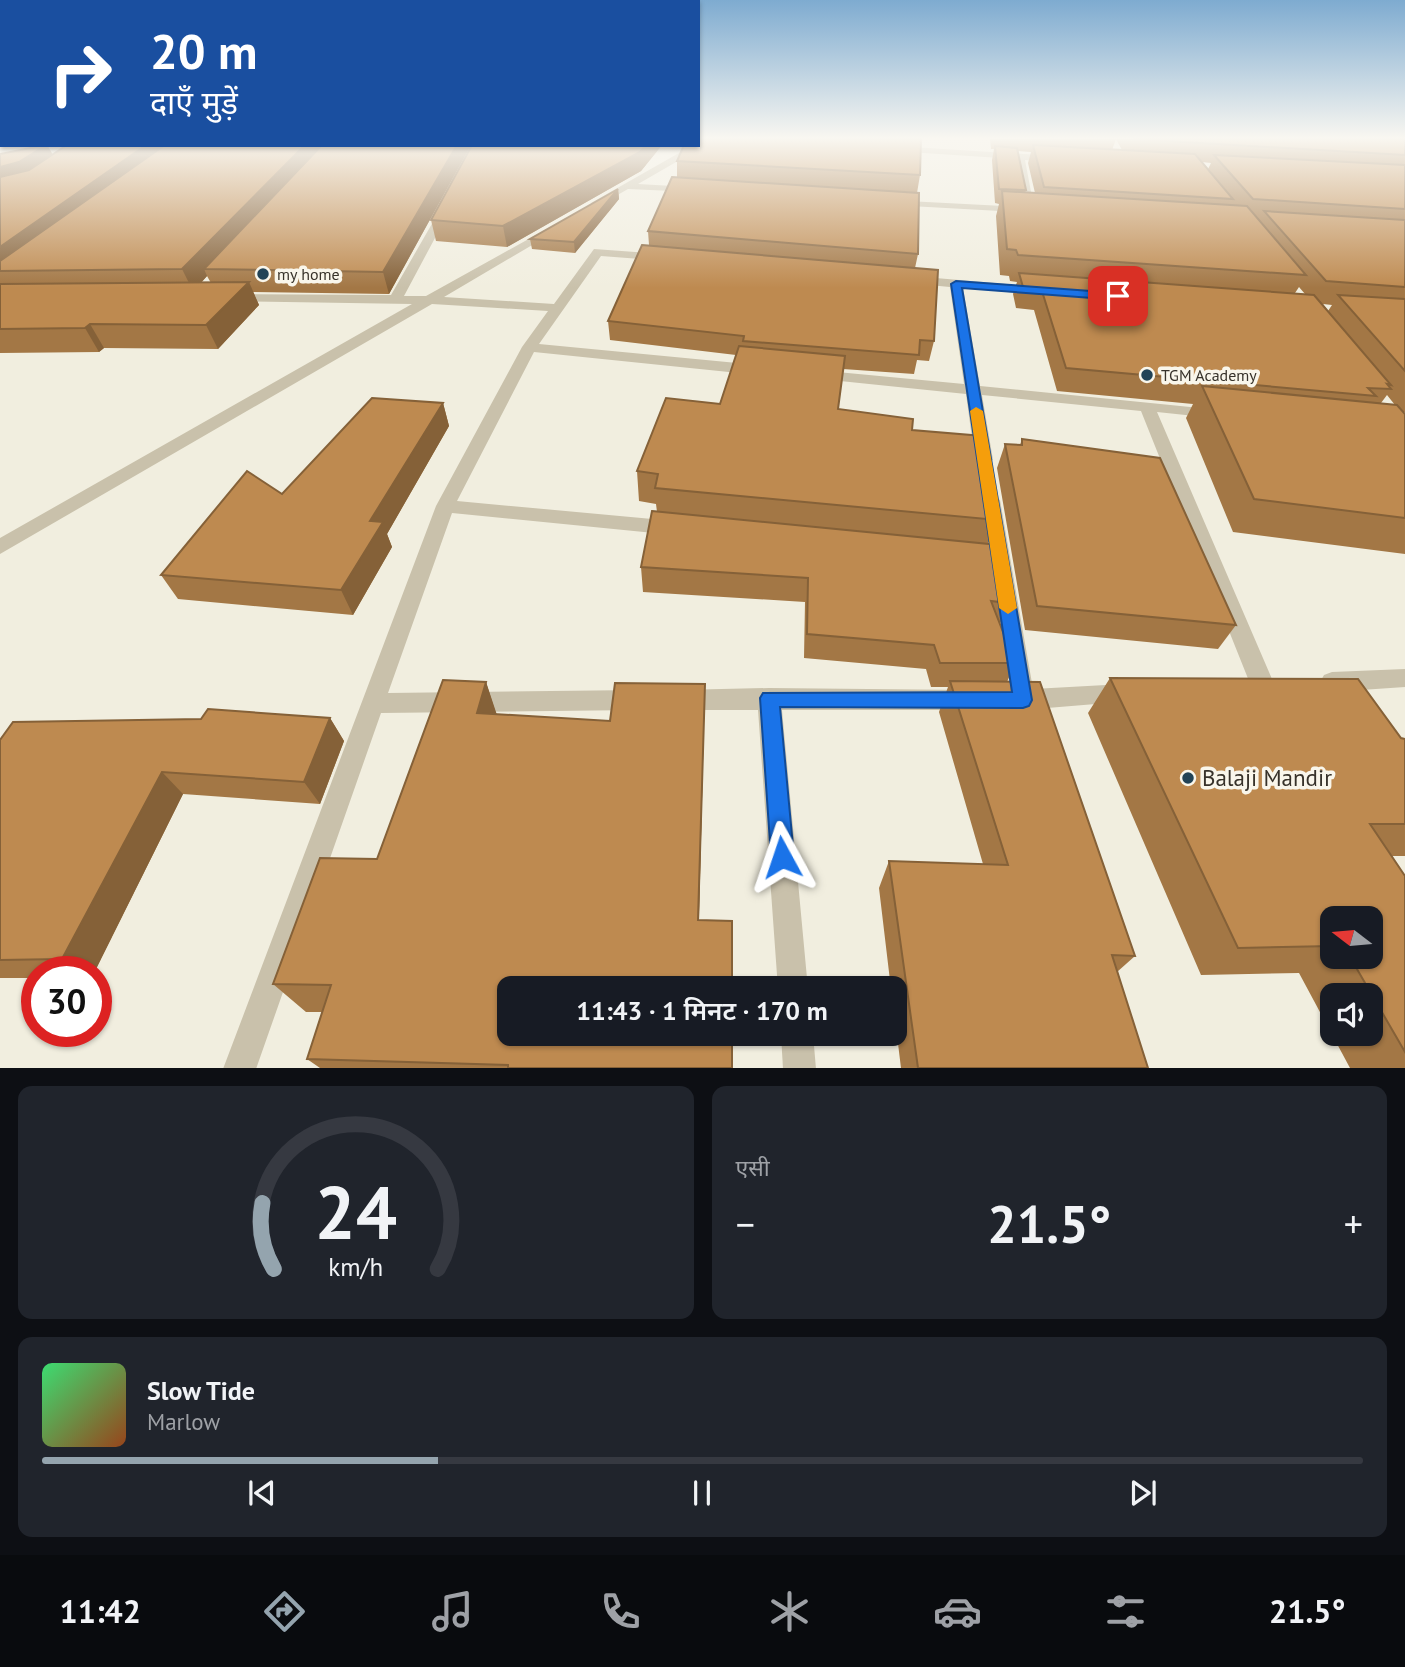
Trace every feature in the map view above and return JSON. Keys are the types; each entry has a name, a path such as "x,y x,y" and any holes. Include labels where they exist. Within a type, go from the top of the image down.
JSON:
{"street":[{"path":"0,547 621,189"},
{"path":"672,189 707,191"},
{"path":"1026,189 1031,211"},
{"path":"396,299 449,201"},
{"path":"882,202 1045,212"},
{"path":"239,1068 445,506 529,347 597,252 680,259"},
{"path":"901,279 1051,291"},
{"path":"956,284 973,391 994,560 1023,700"},
{"path":"212,297 431,300 557,307"},
{"path":"529,347 1228,414"},
{"path":"1147,407 1263,686"},
{"path":"445,506 695,531"},
{"path":"1315,683 1405,678"},
{"path":"1236,688 1289,685"},
{"path":"373,704 769,698 1023,700 1143,693"},
{"path":"769,698 792,976"},
{"path":"798,1046 800,1068"}],"building":[{"path":"0,189 83,189 0,247"},
{"path":"103,189 262,189 182,269 0,271 0,261"},
{"path":"280,189 431,189 383,272 204,269"},
{"path":"448,189 572,189 503,226 431,220"},
{"path":"618,189 574,242 530,239"},
{"path":"667,189 855,189 919,193 918,254 648,231"},
{"path":"1073,189 1224,189 1233,199"},
{"path":"1244,189 1405,189 1405,209 1253,199"},
{"path":"1002,191 1247,206 1306,275 1018,255 1016,250 1007,249"},
{"path":"1264,211 1405,220 1405,287 1326,281"},
{"path":"642,245 938,270 934,341 920,340 919,355 743,341 744,336 608,321"},
{"path":"1019,273 1314,295 1391,385 1387,384 1391,389 1368,388 1376,396 1066,368 1041,288 1023,287"},
{"path":"249,282 206,325 90,324 85,328 0,329 0,284"},
{"path":"1338,295 1405,299 1405,371"},
{"path":"739,346 845,356 838,409 913,419 912,430 983,436 997,520 655,488 658,474 637,471 666,398 720,404"},
{"path":"1202,386 1397,405 1405,414 1405,518 1254,499"},
{"path":"372,398 443,403 370,521 383,522 341,590 161,575 247,471 282,494"},
{"path":"1022,439 1160,458 1236,625 1037,606 1005,444 1022,445"},
{"path":"652,511 999,545 1008,603 991,601 1015,663 940,663 934,645 807,634 808,578 641,567"},
{"path":"1110,678 1358,679 1401,738 1405,739 1405,824 1370,824 1405,876 1405,1052 1383,1014 1383,983 1365,983 1358,970 1383,969 1383,906 1320,906 1320,946 1238,948"},
{"path":"443,680 486,682 477,713 610,721 615,683 705,684 698,920 732,921 732,976 497,976 497,1046 732,1046 732,1068 508,1068 508,1065 307,1059 331,985 273,984 320,858 377,859"},
{"path":"950,681 1040,682 1135,956 1112,955 1148,1068 918,1068 889,861 1008,865"},
{"path":"208,709 330,718 304,782 162,772 64,956 21,956 21,960 0,960 0,740 13,722 201,719"}],"slow traffic":[{"path":"976,411 1008,608"}],"place":[{"name":"my home","path":"263,274"},
{"name":"TGM Academy","path":"1147,375"},
{"name":"Balaji Mandir","path":"1188,778"}],"route":[{"path":"782,857 769,698 1023,700 956,284 1118,296"}]}
